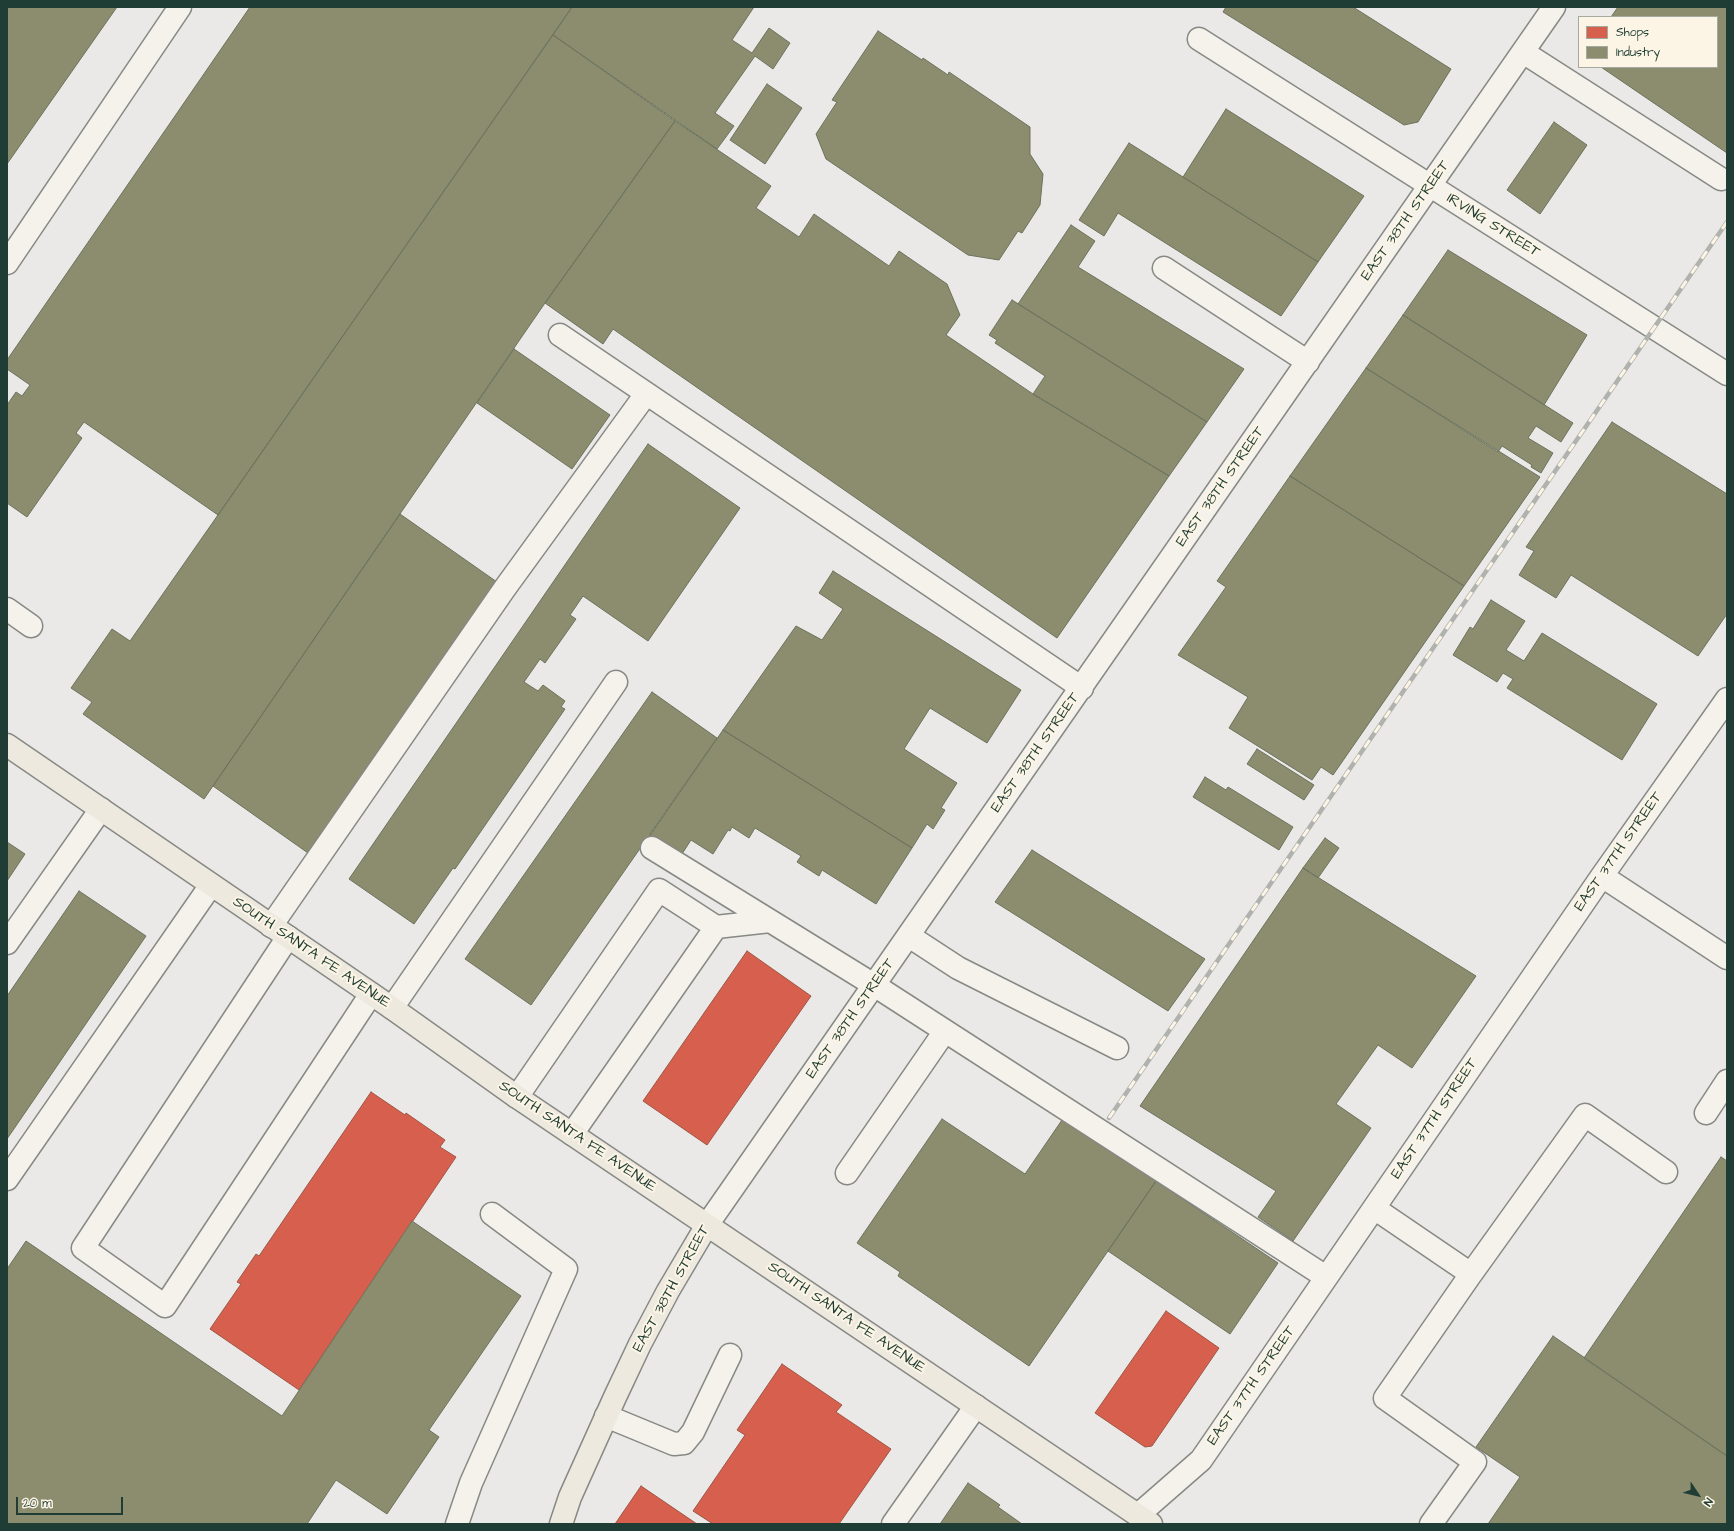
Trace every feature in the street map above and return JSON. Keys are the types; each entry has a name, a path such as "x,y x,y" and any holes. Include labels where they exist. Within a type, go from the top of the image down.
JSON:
{"main road":[{"name":"SOUTH SANTA FE AVENUE","path":"7,744 392,1008 517,1097 976,1406 1139,1521"},
{"name":"EAST 38TH STREET","path":"561,1524 570,1497 640,1344 707,1225"}],"street":[{"path":"7,263 180,7"},
{"name":"EAST 38TH STREET","path":"707,1225 1082,688 1554,7"},
{"name":"IRVING STREET","path":"1199,40 1727,374"},
{"path":"1523,52 1722,179"},
{"path":"1164,268 1308,362"},
{"path":"560,336 1082,688"},
{"path":"371,994 165,1306 83,1248 279,931 514,576 646,394"},
{"path":"7,609 31,626"},
{"path":"392,1008 616,682"},
{"name":"EAST 37TH STREET","path":"1139,1521 1200,1460 1602,876 1723,712"},
{"path":"7,943 101,809"},
{"path":"652,848 874,985 1326,1277"},
{"path":"1602,876 1727,958"},
{"path":"7,1180 211,885"},
{"path":"517,1097 659,890 716,927 770,921"},
{"path":"572,1134 716,927"},
{"path":"909,936 958,968 1117,1048"},
{"path":"847,1173 945,1031"},
{"path":"1706,1114 1727,1081"},
{"path":"1431,1524 1475,1462 1385,1398 1471,1274 1585,1115 1666,1172"},
{"path":"1374,1208 1471,1274"},
{"path":"457,1524 471,1482 566,1269 492,1214"},
{"path":"606,1416 674,1444 684,1443 693,1432 730,1355"},
{"path":"893,1524 976,1406"}],"shaded area":[{"path":"7,7 1727,7 1727,1524 7,1524"}],"building: Shops":[{"path":"747,951 811,996 707,1145 643,1101"},
{"path":"371,1092 405,1115 406,1113 445,1140 440,1147 456,1157 299,1390 210,1329 241,1284 237,1282 256,1254 259,1256"},
{"path":"1166,1311 1219,1348 1152,1446 1145,1447 1095,1413"},
{"path":"782,1364 842,1405 836,1412 891,1449 839,1524 713,1524 693,1511 745,1435 737,1430"},
{"path":"641,1486 697,1524 615,1524"}],"building: Industry":[{"path":"7,7 117,7 7,164"},
{"path":"250,7 572,7 218,515 84,422 76,433 82,438 27,517 7,503 7,405 16,392 22,396 30,385 7,369 7,360"},
{"path":"572,7 754,7 732,40 752,53 769,28 790,43 773,69 755,56 715,113 734,126 717,149 553,35"},
{"path":"1226,7 1353,7 1451,69 1418,122 1404,125 1223,12"},
{"path":"1618,7 1727,7 1727,153 1602,68 1718,68 1718,16 1612,16"},
{"path":"878,31 948,75 949,72 1030,127 1030,154 1043,174 1040,205 1022,233 1018,231 999,260 968,255 826,159 816,134 837,102 832,100"},
{"path":"553,35 675,121 545,303 204,799 83,714 92,702 71,688 112,629 130,641"},
{"path":"767,84 802,108 765,164 730,140"},
{"path":"1226,109 1364,196 1318,262 1183,177"},
{"path":"675,121 771,186 756,208 799,237 814,214 889,266 899,251 947,284 960,315 946,335 1033,394 1169,476 1057,638 613,329 603,344 545,303"},
{"path":"1554,122 1587,145 1540,214 1507,190"},
{"path":"1129,143 1318,262 1281,316 1118,213 1104,236 1079,220"},
{"path":"1071,225 1095,241 1078,267 1244,369 1207,422 1018,304"},
{"path":"1448,250 1587,335 1544,405 1403,315"},
{"path":"1012,300 1207,422 1169,476 1033,394 1045,376 995,343 997,340 989,335"},
{"path":"1403,315 1573,423 1561,442 1536,426 1528,438 1553,453 1541,473 1531,467 1532,465 1502,446 1498,452 1366,368"},
{"path":"514,349 610,415 572,469 477,403"},
{"path":"1366,368 1540,477 1464,586 1290,476"},
{"path":"1612,422 1727,494 1727,614 1698,656 1571,575 1556,598 1519,575 1534,551 1526,547"},
{"path":"648,444 740,508 648,641 583,596 570,615 576,619 545,663 540,659 524,682 538,691 543,685 565,701 561,707 565,709 455,869 453,868 414,924 349,879"},
{"path":"1290,476 1464,586 1333,775 1321,767 1312,780 1229,728 1248,697 1178,655 1226,587 1217,581"},
{"path":"400,514 497,582 308,853 213,786"},
{"path":"833,571 1021,690 987,743 930,708 904,749 957,783 941,808 945,810 933,829 927,824 912,848 723,730 796,626 822,640 843,609 819,593"},
{"path":"1491,600 1525,621 1506,650 1524,661 1542,633 1657,704 1622,760 1507,688 1513,679 1503,673 1497,682 1453,655 1470,627 1473,629"},
{"path":"652,692 717,738 531,1005 465,959"},
{"path":"723,730 912,848 876,904 822,870 819,876 797,862 801,856 755,828 749,838 732,827 730,831 728,830 713,854 691,840 680,857 649,837"},
{"path":"1257,749 1314,785 1304,800 1247,764"},
{"path":"1205,777 1226,790 1228,787 1293,827 1279,850 1193,797"},
{"path":"1325,838 1339,848 1318,878 1303,868"},
{"path":"7,842 25,854 7,881"},
{"path":"1032,850 1205,959 1168,1011 995,902"},
{"path":"1303,868 1476,976 1412,1068 1378,1045 1336,1104 1371,1128 1293,1241 1258,1217 1276,1191 1140,1106"},
{"path":"79,891 146,936 7,1139 7,996"},
{"path":"942,1119 1025,1174 1062,1120 1156,1181 1029,1366 898,1276 900,1272 857,1243"},
{"path":"1721,1157 1727,1161 1727,1456 1584,1358"},
{"path":"1156,1181 1278,1263 1230,1334 1108,1251"},
{"path":"412,1221 521,1296 429,1430 439,1437 387,1514 336,1480 307,1524 7,1524 7,1269 26,1241 282,1416"},
{"path":"1553,1336 1727,1456 1727,1524 1488,1524 1520,1477 1476,1447"},
{"path":"968,1483 1000,1505 998,1507 1022,1524 940,1524"}],"railway":[{"path":"1109,1118 1727,222"}]}
